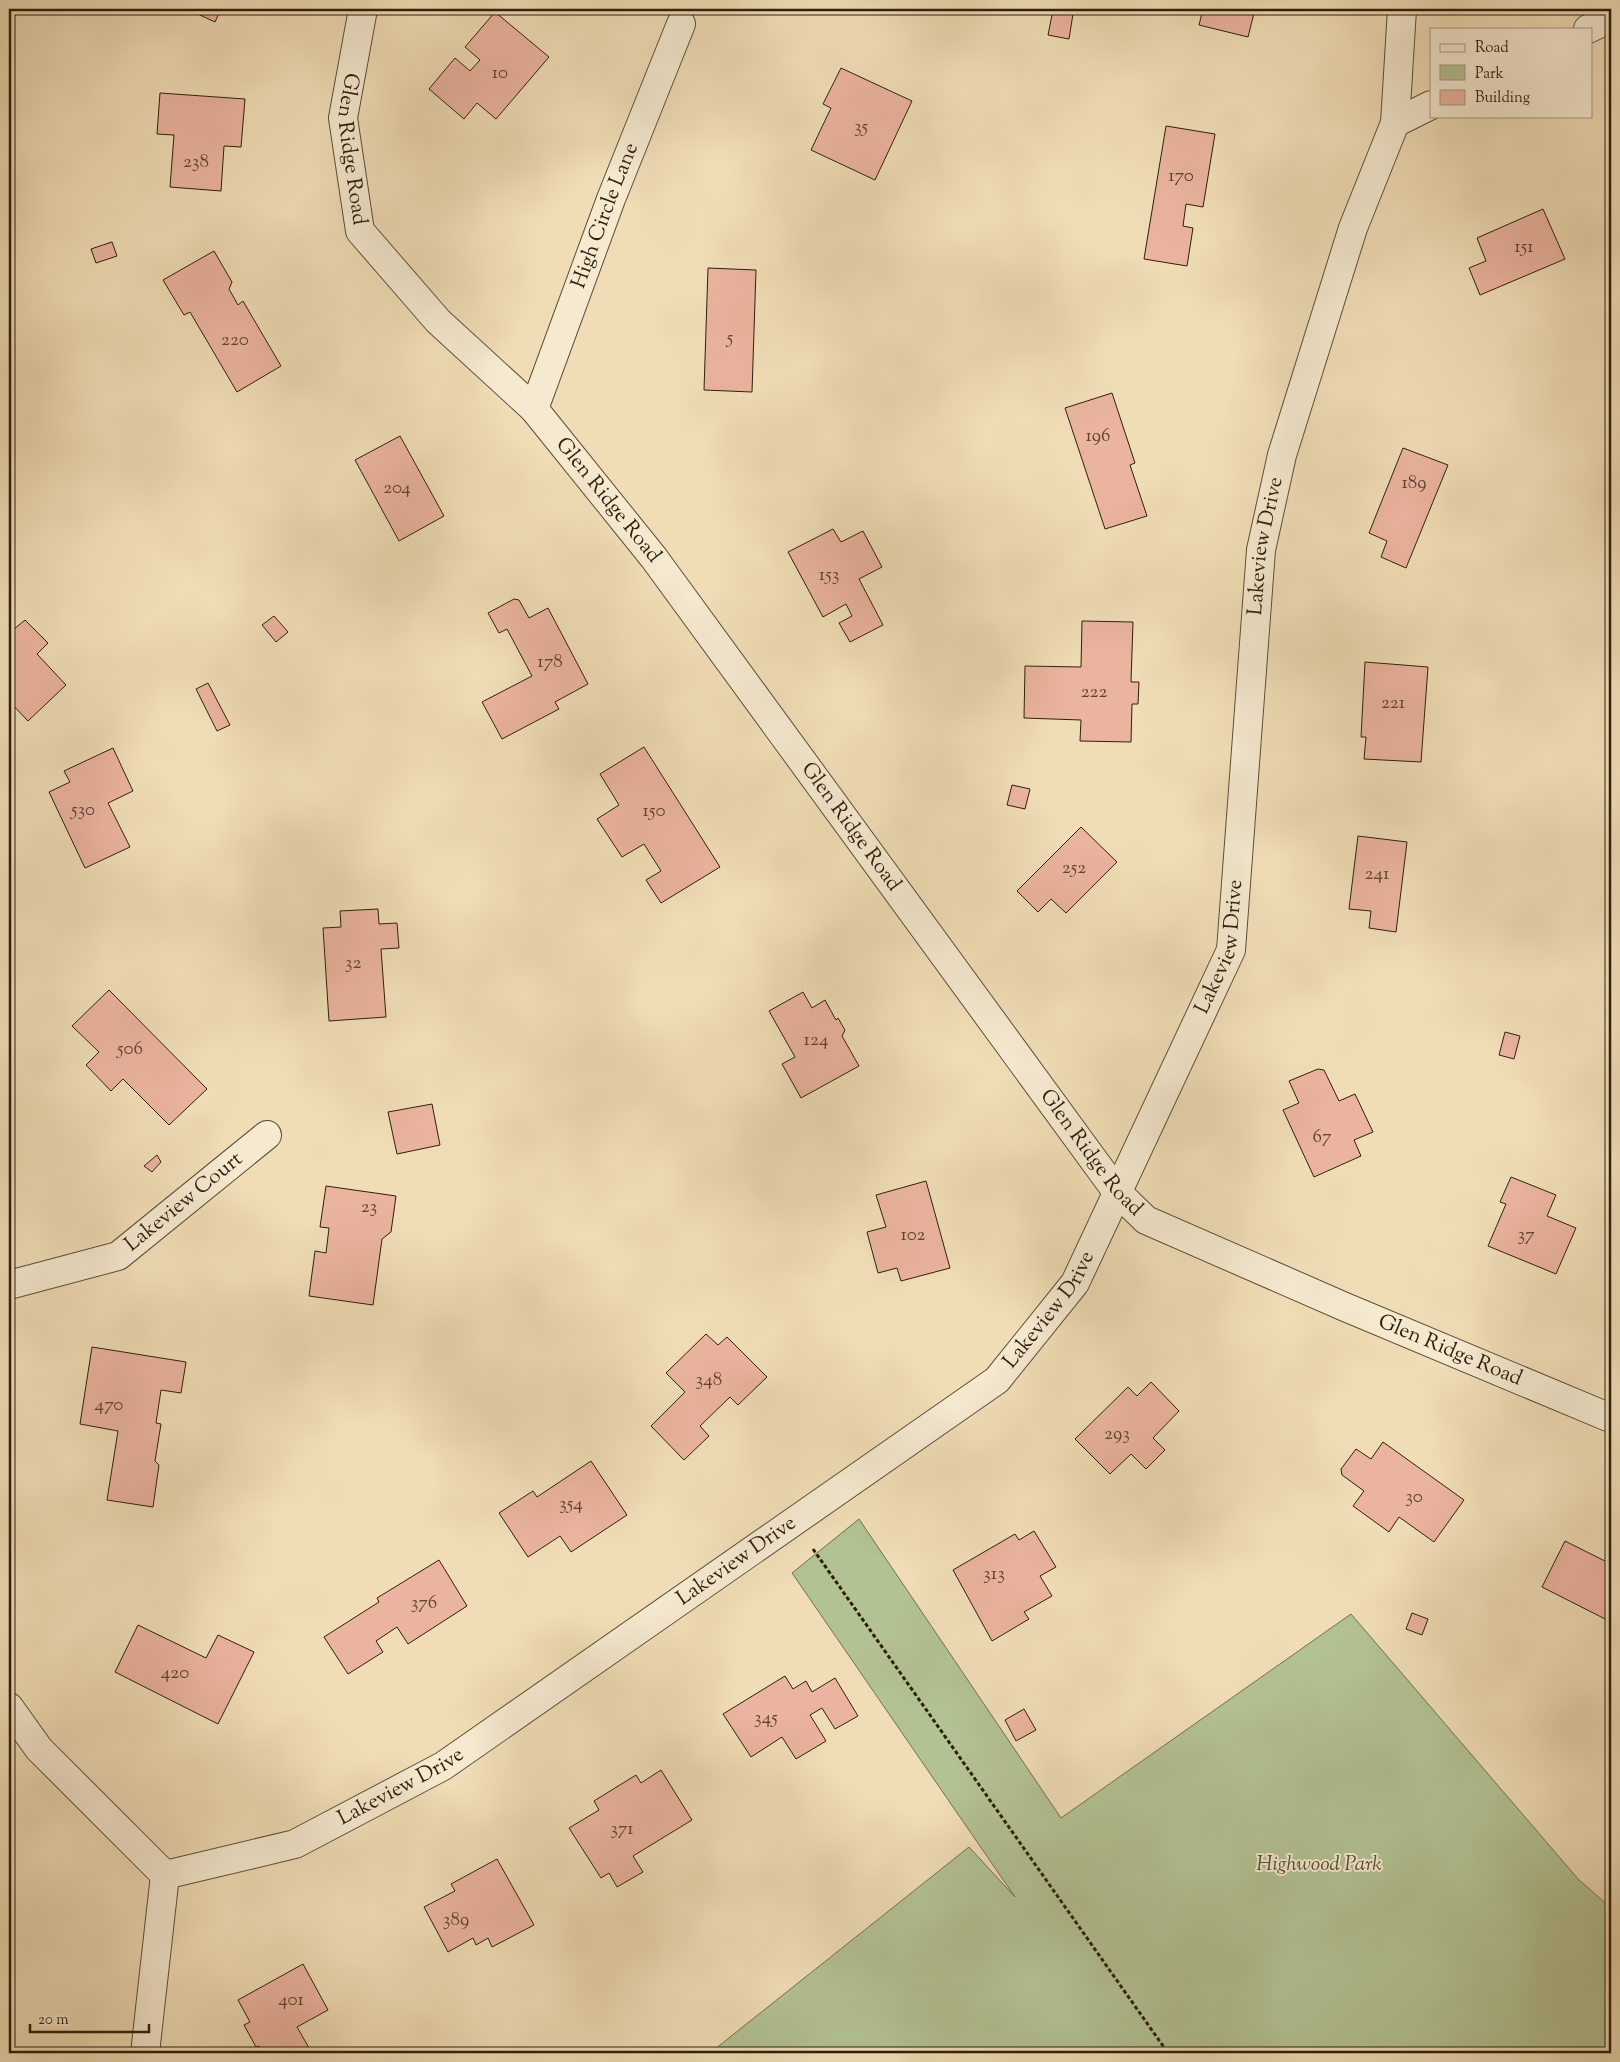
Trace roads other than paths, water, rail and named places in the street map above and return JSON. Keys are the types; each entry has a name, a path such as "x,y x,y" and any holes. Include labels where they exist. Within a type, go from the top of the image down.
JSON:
{"street":[{"name":"Glen Ridge Road","path":"363,9 343,118 360,231 438,321 534,409 654,558 1117,1192 1146,1220 1345,1307 1608,1417 1611,1416"},
{"name":"Lakeview Drive","path":"166,1875 295,1844 443,1766 997,1380 1076,1283 1231,950 1261,550 1282,455 1350,238 1395,123 1402,9"},
{"path":"1590,28 1611,18"},
{"name":"High Circle Lane","path":"534,409 611,199 681,24"},
{"path":"1395,123 1430,106"},
{"name":"Lakeview Court","path":"9,1285 118,1256 268,1135"},
{"path":"9,1707 39,1749 166,1875 145,2053"}],"park label":[{"name":"Highwood Park","path":"1319,1865"}]}
